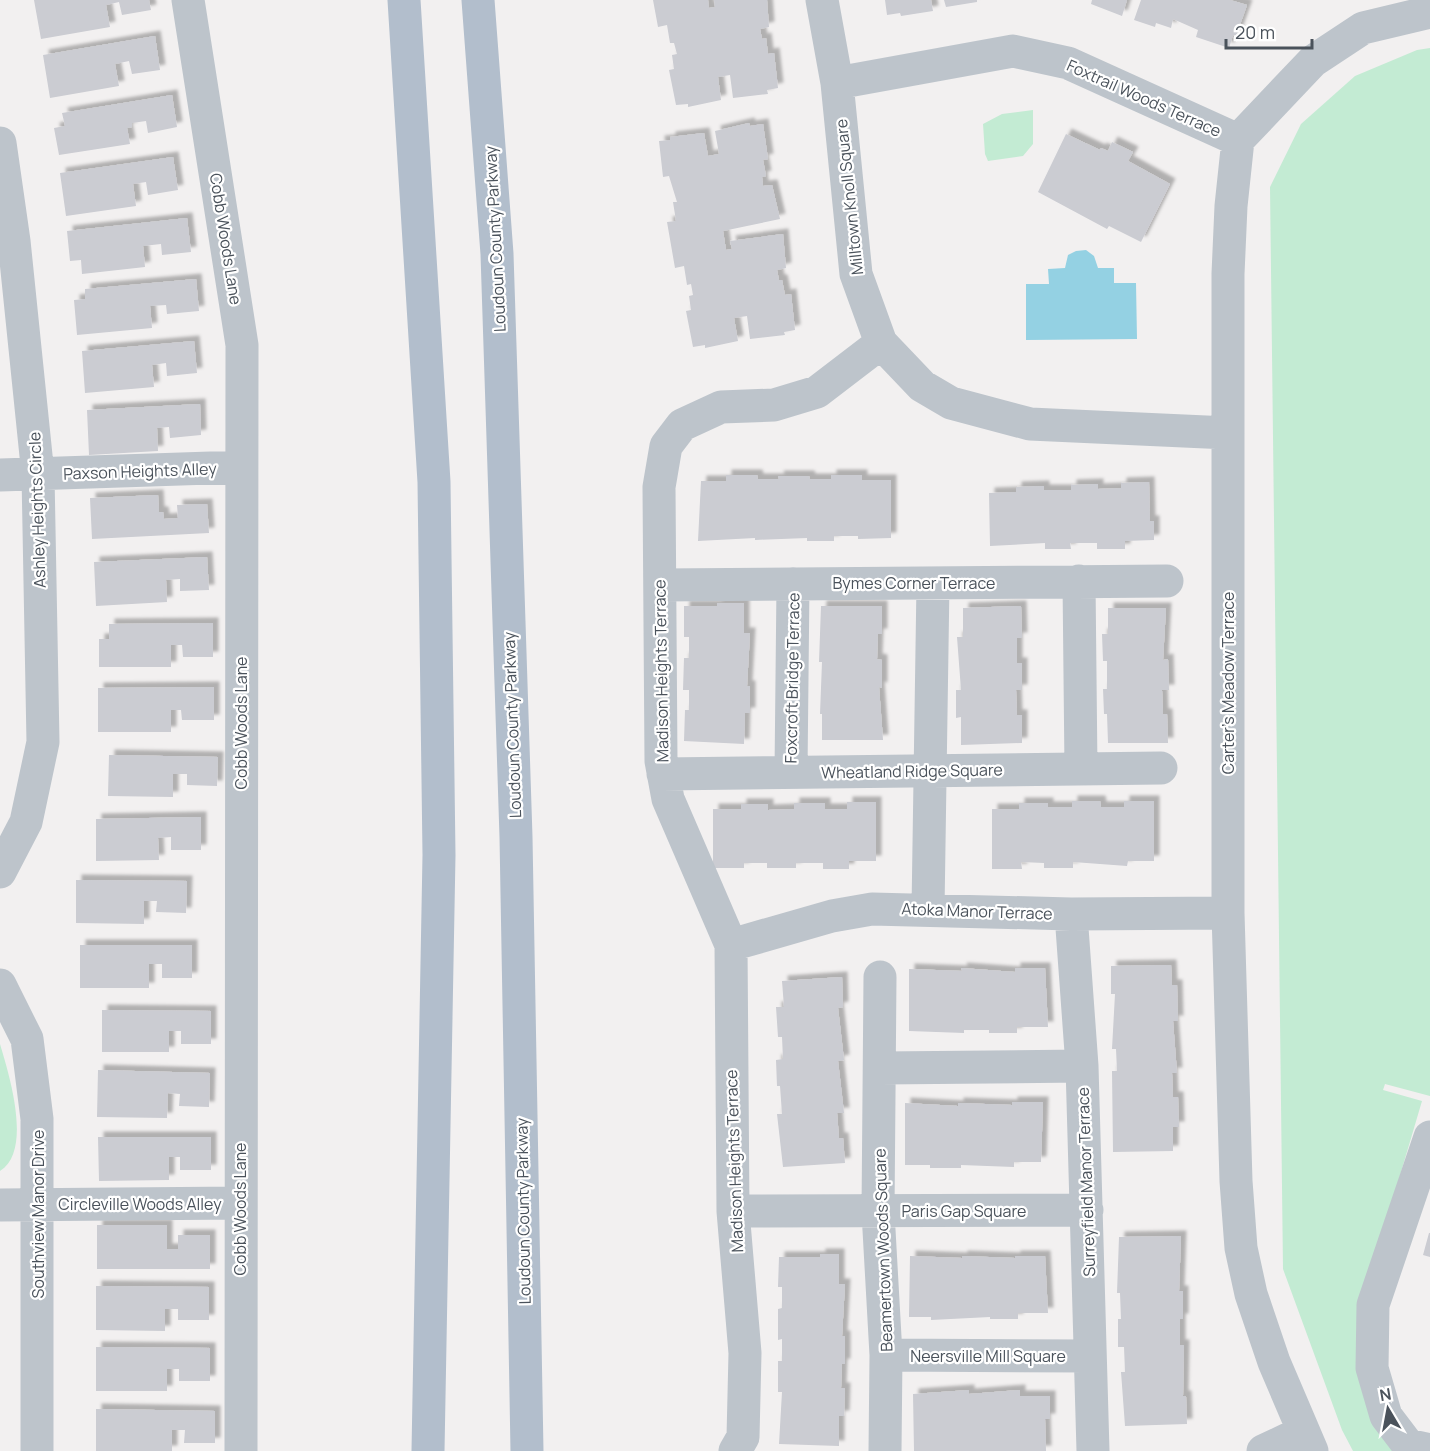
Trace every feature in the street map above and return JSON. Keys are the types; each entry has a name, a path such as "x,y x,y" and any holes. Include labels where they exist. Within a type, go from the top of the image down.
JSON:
{"main road":[{"path":"405,0 435,517 439,855 428,1451"},
{"name":"Loudoun County Parkway","path":"478,0 497,254 516,837 527,1451"}],"street":[{"name":"Cobb Woods Lane","path":"188,0 242,345 241,1451"},
{"name":"Milltown Knoll Square","path":"822,0 837,83 856,274 881,343 922,386 951,403 1030,424 1228,433"},
{"path":"1238,140 1313,61 1363,28 1430,12"},
{"name":"Foxtrail Woods Terrace","path":"837,83 1013,51 1068,63 1238,140"},
{"name":"Carter's Meadow Terrace","path":"1238,140 1231,206 1228,274 1228,913 1236,1181 1241,1248 1251,1294 1274,1362 1307,1441"},
{"name":"Ashley Heights Circle","path":"0,142 14,241 38,475 43,742 26,822 0,872"},
{"name":"Madison Heights Terrace","path":"735,1451 742,1437 746,1353 732,1211 731,945 668,799 663,774 659,488 666,446 682,425 721,407 774,405 817,392 881,343"},
{"name":"Paxson Heights Alley","path":"0,475 242,467"},
{"path":"1079,581 1081,769"},
{"name":"Bymes Corner Terrace","path":"660,585 1167,581"},
{"path":"928,910 933,583"},
{"name":"Foxcroft Bridge Terrace","path":"791,772 793,584"},
{"name":"Wheatland Ridge Square","path":"663,774 1161,768"},
{"name":"Atoka Manor Terrace","path":"731,945 842,914 872,909 1071,914 1228,913"},
{"name":"Surreyfield Manor Terrace","path":"1071,914 1082,1066 1093,1451"},
{"name":"Beamertown Woods Square","path":"880,977 878,1212 886,1356 885,1451"},
{"name":"Southview Manor Drive","path":"0,985 27,1039 38,1119 37,1451"},
{"path":"881,1068 1082,1066"},
{"path":"1430,1137 1373,1305 1372,1368 1386,1416 1408,1445 1430,1450"},
{"name":"Circleville Woods Alley","path":"39,1204 240,1203"},
{"path":"0,1205 39,1204"},
{"name":"Paris Gap Square","path":"732,1211 1087,1210"},
{"name":"Neersville Mill Square","path":"886,1356 1090,1356"},
{"path":"1263,1451 1307,1441"}],"green space":[{"path":"1430,48 1430,1096 1385,1084 1383,1090 1422,1101 1359,1314 1398,1451 1353,1451 1342,1430 1283,1269 1270,187 1301,124 1355,76 1417,50"},
{"path":"1033,110 1033,144 1023,156 988,161 985,154 983,124 1002,114"},
{"path":"0,1044 13,1092 17,1130 10,1161 0,1171"}],"water":[{"path":"1086,250 1094,256 1098,268 1114,268 1114,283 1136,283 1137,339 1026,340 1026,284 1049,284 1048,269 1065,268 1068,255"}],"building":[{"path":"34,0 149,0 151,10 122,15 119,2 106,5 110,27 41,39"},
{"path":"653,0 708,0 709,8 715,7 714,0 767,0 769,27 760,29 762,39 766,38 768,54 774,53 778,88 767,90 768,94 733,98 730,75 718,77 721,100 688,107 688,104 676,105 669,70 674,69 672,55 677,54 674,43 670,43 667,25 658,27"},
{"path":"885,0 931,0 933,11 901,16 900,13 887,15"},
{"path":"944,0 977,0 977,2 946,7"},
{"path":"1092,0 1127,0 1122,16 1091,4"},
{"path":"1141,0 1230,0 1247,5 1236,36 1233,35 1229,48 1196,37 1198,30 1173,19 1171,28 1156,23 1155,27 1134,20"},
{"path":"155,36 160,70 132,74 129,61 115,64 119,86 50,98 43,55"},
{"path":"172,95 177,127 148,133 146,121 132,123 132,127 127,128 130,144 59,155 54,128 65,126 62,113"},
{"path":"749,123 750,126 763,124 768,159 763,160 766,176 762,177 763,186 772,185 780,219 723,231 726,250 732,249 730,241 783,234 786,268 777,270 785,295 791,294 795,330 784,332 785,335 750,339 747,316 734,318 738,341 705,348 705,345 693,347 686,311 691,310 689,296 693,295 691,284 687,285 684,266 675,268 667,222 676,221 673,202 677,202 669,176 663,177 659,141 670,140 670,137 704,133 708,156 719,154 715,131"},
{"path":"1066,134 1100,150 1101,148 1108,151 1112,142 1133,152 1128,161 1170,184 1141,242 1109,226 1107,229 1038,192"},
{"path":"173,157 178,190 148,195 146,182 133,184 136,206 66,216 60,173"},
{"path":"187,218 191,252 162,255 161,244 143,246 145,267 82,274 81,260 70,261 67,231"},
{"path":"196,279 199,311 167,314 166,305 150,306 152,328 77,335 74,300 85,299 85,289"},
{"path":"194,341 197,373 167,376 166,363 152,365 154,387 85,393 82,351"},
{"path":"200,404 201,435 170,438 169,427 157,428 158,451 89,455 87,410"},
{"path":"726,475 757,475 758,479 779,479 778,476 809,476 810,479 831,479 831,475 862,475 862,480 891,480 891,538 858,539 858,536 834,536 834,541 807,541 807,538 755,540 755,538 698,541 701,481 726,481"},
{"path":"1149,482 1150,521 1154,521 1154,540 1125,541 1125,549 1097,549 1097,543 1070,543 1071,549 1045,549 1045,543 990,546 989,493 1016,492 1016,487 1044,486 1044,490 1071,490 1071,485 1098,484 1098,489 1121,488 1121,483"},
{"path":"158,495 159,512 163,512 164,519 178,518 177,505 207,504 209,533 92,539 90,498"},
{"path":"207,557 209,590 180,591 180,579 166,580 167,602 96,606 94,562"},
{"path":"717,603 744,603 744,633 750,633 747,686 750,686 750,713 745,713 744,744 684,741 685,710 689,710 689,690 683,690 684,658 689,658 689,637 684,637 684,606 717,606"},
{"path":"821,606 882,606 882,634 878,634 877,659 882,660 882,688 879,687 883,740 822,740 822,714 820,714 822,662 819,662"},
{"path":"1021,606 1022,638 1017,638 1017,663 1022,663 1022,690 1016,690 1017,715 1022,715 1022,743 961,745 961,717 956,718 956,690 961,690 957,637 963,637 963,608"},
{"path":"1108,608 1166,608 1163,660 1168,659 1169,690 1162,690 1163,714 1167,714 1168,743 1108,743 1103,689 1107,689 1107,661 1103,661 1102,634 1108,634"},
{"path":"213,623 213,657 183,657 182,645 171,645 171,667 99,667 99,639 109,639 109,624"},
{"path":"214,687 214,720 182,720 181,710 171,710 171,732 98,732 98,688"},
{"path":"109,755 218,757 217,786 187,785 187,774 173,774 173,797 108,796"},
{"path":"1072,801 1100,801 1101,807 1124,807 1124,801 1154,801 1154,861 1128,861 1127,866 1073,862 1073,868 1044,868 1044,863 1021,862 1022,869 992,869 992,809 1019,809 1019,803 1048,803 1048,807 1072,807"},
{"path":"847,802 876,802 876,861 849,861 849,869 823,869 823,863 796,863 796,868 767,868 767,863 744,863 744,868 713,868 713,809 741,809 741,804 768,804 768,810 794,809 794,803 825,803 825,809 847,809"},
{"path":"201,817 201,850 171,850 171,837 158,838 159,860 96,861 96,819"},
{"path":"76,880 187,881 186,913 156,912 157,901 144,901 144,924 76,923"},
{"path":"80,945 192,945 192,978 162,978 162,964 149,964 149,988 80,988"},
{"path":"1171,965 1172,985 1177,985 1178,1021 1173,1021 1177,1073 1172,1073 1173,1097 1178,1097 1179,1127 1173,1127 1173,1151 1113,1152 1112,1071 1117,1071 1116,1049 1112,1049 1115,994 1111,994 1111,966"},
{"path":"961,968 1015,972 1015,968 1045,968 1048,1027 1017,1027 1017,1033 989,1033 989,1030 964,1030 964,1033 909,1031 909,969 962,971"},
{"path":"842,977 843,1007 838,1008 844,1060 838,1061 844,1113 837,1113 839,1138 843,1138 845,1163 783,1167 777,1114 782,1114 780,1086 777,1086 776,1060 783,1059 782,1037 778,1037 776,1007 784,1007 782,981"},
{"path":"102,1010 211,1011 211,1044 181,1044 181,1031 169,1031 169,1052 102,1052"},
{"path":"98,1070 210,1073 209,1107 179,1106 180,1094 168,1093 167,1118 97,1117"},
{"path":"1012,1102 1043,1102 1041,1162 1014,1162 1014,1167 961,1165 961,1168 930,1168 930,1165 905,1165 905,1103 958,1106 958,1103 1012,1105"},
{"path":"98,1137 211,1137 211,1170 180,1170 180,1157 169,1157 169,1180 99,1181"},
{"path":"97,1225 167,1225 167,1249 178,1249 178,1235 210,1235 210,1269 97,1269"},
{"path":"1430,1233 1430,1257 1423,1255"},
{"path":"1181,1236 1179,1291 1183,1291 1183,1319 1180,1319 1180,1345 1184,1345 1183,1396 1186,1396 1187,1424 1125,1426 1121,1372 1125,1372 1124,1347 1118,1347 1118,1319 1121,1319 1120,1293 1117,1293 1119,1237"},
{"path":"820,1254 839,1254 839,1284 845,1284 842,1336 845,1336 845,1364 842,1364 841,1388 845,1388 844,1416 839,1416 839,1446 779,1444 782,1392 778,1392 778,1361 782,1361 782,1339 778,1340 778,1309 782,1308 782,1287 778,1287 779,1257 820,1257"},
{"path":"910,1256 1015,1258 1015,1256 1045,1256 1048,1313 1018,1313 1018,1319 990,1319 990,1317 931,1320 931,1317 909,1317"},
{"path":"96,1286 209,1287 209,1320 178,1320 178,1309 165,1309 165,1331 96,1330"},
{"path":"96,1347 210,1348 210,1381 179,1381 179,1369 167,1369 167,1391 96,1391"},
{"path":"969,1390 969,1394 1020,1390 1020,1396 1050,1396 1050,1419 1045,1419 1046,1451 914,1451 913,1394"},
{"path":"96,1409 215,1411 215,1443 184,1443 185,1430 172,1430 172,1451 96,1451"}]}
